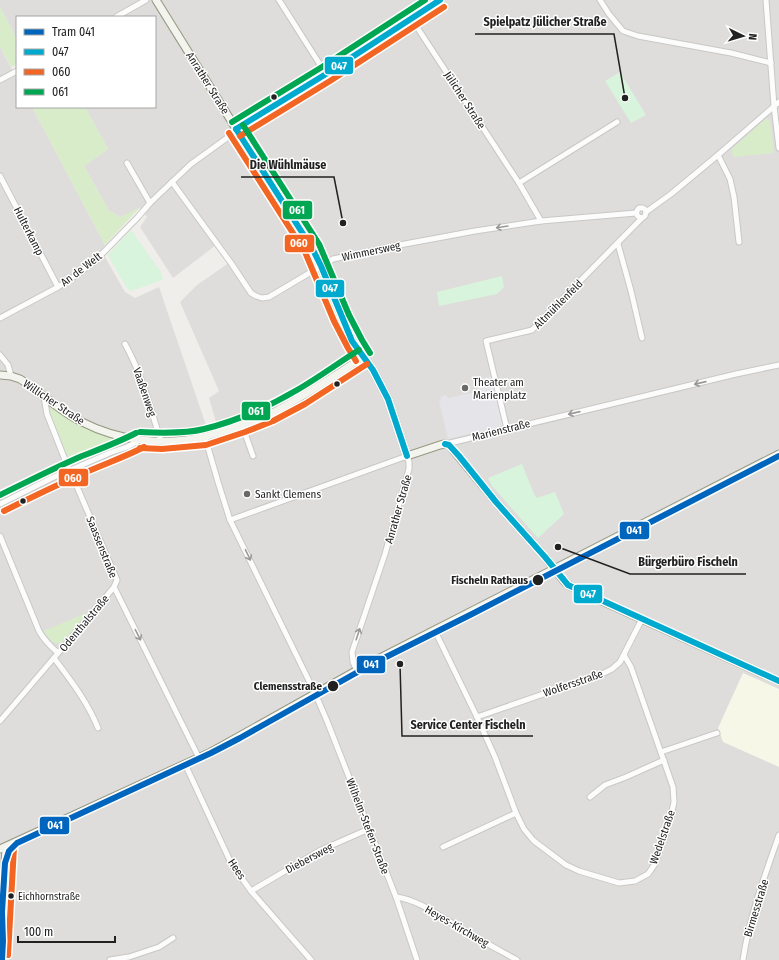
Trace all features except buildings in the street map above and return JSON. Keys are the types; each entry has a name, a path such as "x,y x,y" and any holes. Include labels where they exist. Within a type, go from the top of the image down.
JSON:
{"main road":[{"name":"Anrather Straße","path":"156,0 279,198 302,232 321,266 352,341 372,370 388,399 407,456"},
{"name":"Willicher Straße","path":"0,375 20,379 72,417 100,429 140,440 189,440 242,425 270,414 301,397 363,357"},
{"name":"Marienstraße","path":"407,456 445,444"},
{"path":"445,444 449,445 454,450 499,507 564,581 574,589 779,681"},
{"path":"0,955 5,868 3,848 199,758 357,671 779,454"},
{"path":"0,859 5,868"}],"street":[{"path":"118,16 146,0"},
{"path":"279,0 326,74"},
{"name":"An de Welt","path":"0,318 78,274 95,261 150,203 191,164 227,138 236,129 326,74 440,0"},
{"path":"600,0 623,31 638,36 731,53 771,63"},
{"path":"766,0 774,106 779,148"},
{"name":"Jülicher Straße","path":"411,18 519,183 541,221"},
{"path":"0,80 16,72"},
{"name":"Altmühlenfeld","path":"507,429 486,341 532,330 618,244 645,216 646,212 671,194 779,102"},
{"path":"519,183 617,122"},
{"path":"718,155 730,179 734,197 739,242"},
{"path":"127,163 150,203"},
{"name":"Hulterkamp","path":"0,176 58,286"},
{"name":"Wimmersweg","path":"172,182 251,293 262,298 269,297 333,260 405,244 475,231 541,221 636,213"},
{"path":"642,218 636,213 638,210 641,208 646,212"},
{"path":"618,244 642,338"},
{"name":"Vaaßenweg","path":"125,344 139,374 161,441"},
{"path":"0,355 8,365 11,376"},
{"name":"Marienstraße","path":"445,444 779,365"},
{"name":"Saassenstraße","path":"44,397 47,414 69,470 117,580 114,587 199,758"},
{"path":"242,425 253,456"},
{"path":"204,437 230,520 315,694"},
{"path":"0,504 69,470 127,447 140,440"},
{"name":"Marienstraße","path":"230,520 407,456"},
{"name":"Anrather Straße","path":"357,671 352,662 352,652 385,554 409,469 407,456"},
{"path":"0,536 39,631 48,644 58,653"},
{"name":"Odenthalstraße","path":"0,721 114,587"},
{"name":"Wolfersstraße","path":"477,717 604,673 616,666 624,655 642,619"},
{"name":"Wedelstraße","path":"435,631 495,757 516,813 524,829 533,840 566,865 595,877 619,883 635,881 648,874 655,864 671,816 674,802 673,787 664,760 631,667 624,655"},
{"name":"Odenthalstraße","path":"54,658 80,693 98,728"},
{"name":"Wilhelm-Stefen-Straße","path":"315,694 396,897 417,960"},
{"path":"661,752 717,734"},
{"path":"590,797 605,786 664,760"},
{"name":"Hees","path":"185,764 231,863 251,890 311,960"},
{"path":"443,847 516,813"},
{"name":"Diebersweg","path":"251,890 321,850 369,829"},
{"name":"Birmesstraße","path":"743,960 746,936 779,835"},
{"name":"Heyes-Kirchweg","path":"396,897 403,897 420,905 517,960"},
{"path":"110,960 129,958 159,948 173,938"}],"shaded area":[{"path":"0,0 779,0 779,960 0,960 0,47 16,77 16,108 33,108 105,245 101,250 125,292 135,298 159,287 208,431 218,429 209,398 219,391 180,302 197,285 233,260 220,242 173,278 140,227 147,217 140,208 121,217 109,211 84,166 108,149 86,108 156,108 156,16 16,16 16,37 0,7"},
{"path":"491,376 503,426 448,439 439,401 441,400 440,397 446,395 448,398 479,391 477,380"},
{"path":"743,673 779,689 779,767 723,742 718,728"}],"green space":[{"path":"0,7 16,37 16,64 11,67 0,47"},
{"path":"620,72 646,115 631,123 605,81"},
{"path":"33,108 86,108 108,149 84,166 109,211 121,217 140,207 105,245"},
{"path":"767,119 770,121 774,153 733,157 732,149"},
{"path":"131,230 161,272 163,280 131,291 126,287 108,255"},
{"path":"502,276 504,287 497,294 439,306 437,292"},
{"path":"54,408 86,426 121,440 124,444 71,466 49,412 50,409"},
{"path":"522,464 537,498 555,492 564,514 538,538 492,486 488,478"},
{"path":"88,612 90,613 66,641 59,644 52,642 44,631"}],"tram line":[{"name":"041","path":"2,960 2,912 5,863 9,851 17,843 211,753 372,664 779,456"}],"transit line":[{"name":"061","path":"232,122 322,67 425,0"},
{"name":"047","path":"236,129 326,74 440,0"},
{"name":"060","path":"240,136 330,81 444,7"},
{"name":"061","path":"243,125 319,244 349,315 370,353"},
{"name":"047","path":"236,129 312,248 352,341 373,370 388,399 407,456"},
{"name":"060","path":"229,133 305,252 334,321 356,361"},
{"name":"061","path":"140,432 172,433 197,431 240,418 264,408 313,381 359,350"},
{"name":"060","path":"140,448 162,449 206,445 245,432 273,421 305,404 367,364"},
{"name":"061","path":"0,495 51,470 136,433"},
{"name":"047","path":"445,444 449,445 459,456 496,502 568,585 779,681"},
{"name":"060","path":"4,511 144,447"},
{"name":"060","path":"8,955 14,847"}],"place":[{"name":"Spielpatz Jülicher Straße","path":"625,98"},
{"name":"Die Wühlmäuse","path":"343,223"},
{"name":"Theater am Marienplatz","path":"465,388"},
{"name":"Sankt Clemens","path":"247,494"},
{"name":"Bürgerbüro Fischeln","path":"558,547"},
{"name":"Fischeln Rathaus","path":"538,580"},
{"name":"Service Center Fischeln","path":"400,664"},
{"name":"Clemensstraße","path":"333,686"},
{"name":"Eichhornstraße","path":"11,896"}]}
